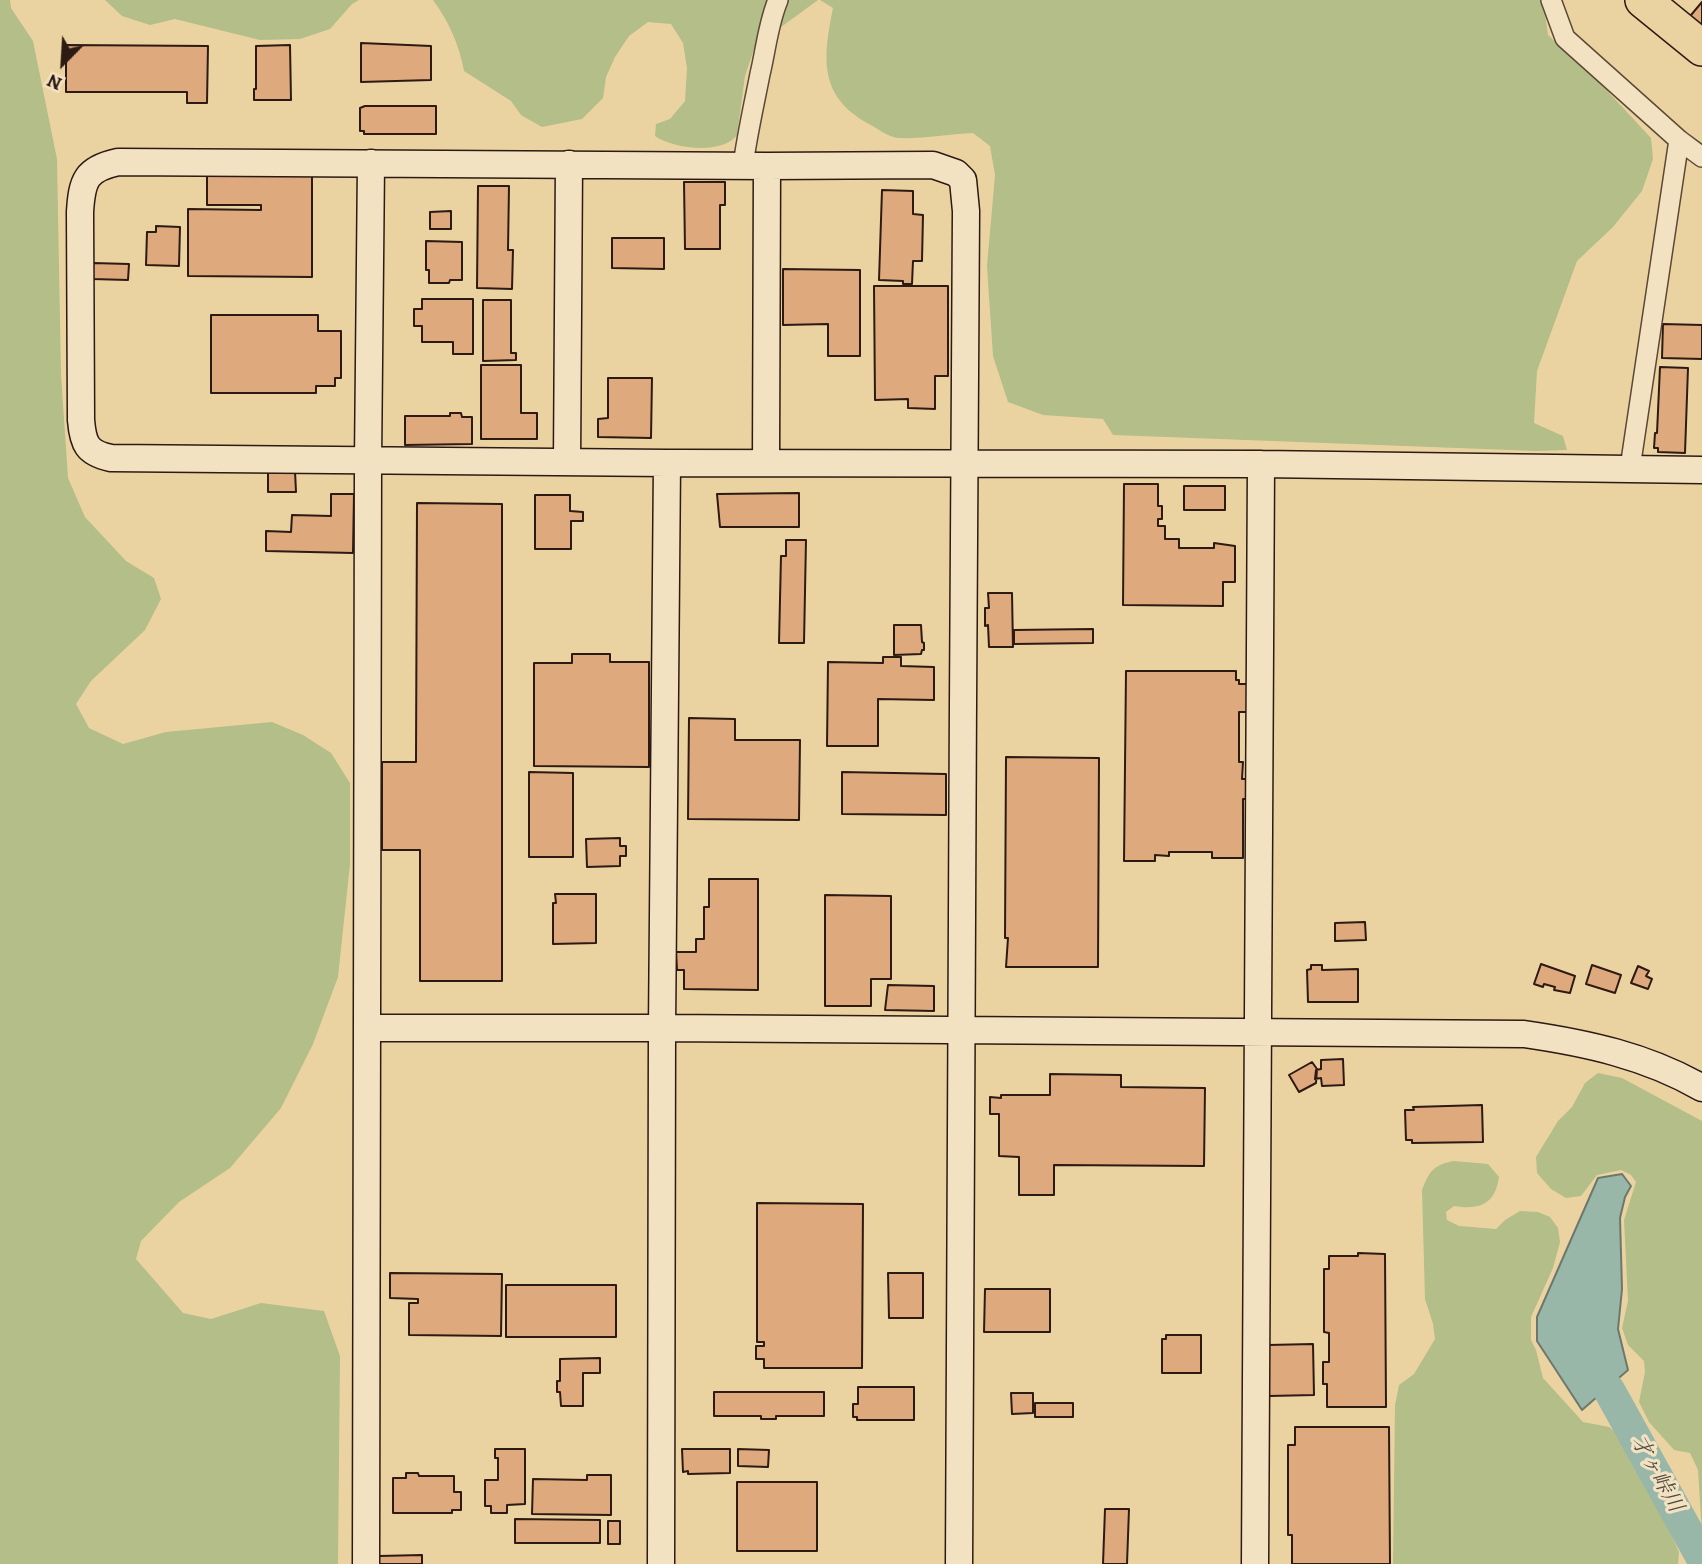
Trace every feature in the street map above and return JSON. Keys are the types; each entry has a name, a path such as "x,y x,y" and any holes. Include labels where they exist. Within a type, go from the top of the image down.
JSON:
{"highway":[{"path":"1643,0 1702,48"},
{"path":"1665,0 1702,30"}],"street":[{"path":"766,463 755,166 748,126 770,19 778,0"},
{"path":"1551,0 1565,37 1679,140 1702,157"},
{"path":"1630,468 1679,140"},
{"path":"959,1564 960,1031 965,463 966,211 963,180 956,173 933,165 118,162 97,167 89,175 83,186 80,212 81,420 84,440 89,449 99,456 124,459 667,463 965,463 1261,464 1702,470"},
{"path":"366,1564 371,163"},
{"path":"567,462 569,164"},
{"path":"662,1564 662,1028 667,463"},
{"path":"1255,1564 1261,464"},
{"path":"368,1028 1524,1034 1601,1047 1699,1078"}],"green space":[{"path":"0,0 10,0 11,8 33,41 57,159 61,374 68,478 85,517 126,561 154,578 161,599 145,630 91,681 76,704 89,728 123,744 166,732 272,722 303,735 331,753 350,783 350,864 338,977 313,1044 281,1108 230,1168 179,1202 141,1241 136,1259 183,1313 211,1319 261,1303 324,1311 340,1356 338,1564 0,1564"},
{"path":"105,0 359,0 352,4 330,29 300,39 260,40 175,19 150,25 122,16"},
{"path":"433,0 818,0 755,46 745,76 737,135 720,145 697,148 673,144 655,136 656,124 670,119 685,101 687,68 683,43 671,24 648,22 629,36 606,77 603,98 582,119 542,127 521,115 511,101 464,71 453,34"},
{"path":"820,0 1543,0 1548,35 1599,82 1651,138 1653,159 1642,191 1613,227 1577,261 1537,371 1534,423 1563,436 1567,450 1113,435 1103,419 1043,415 1008,402 993,356 987,266 995,175 990,146 973,133 898,138 852,113 840,101 828,74 827,43 833,8"},
{"path":"1598,1073 1622,1078 1702,1121 1702,1534 1698,1470 1690,1453 1674,1450 1649,1422 1639,1402 1645,1372 1644,1361 1628,1345 1622,1328 1628,1301 1624,1220 1636,1182 1631,1175 1621,1170 1597,1175 1581,1196 1566,1198 1551,1189 1537,1173 1536,1157 1558,1121 1572,1107 1585,1083"},
{"path":"1453,1161 1488,1164 1499,1177 1490,1200 1478,1206 1454,1206 1446,1212 1447,1220 1459,1226 1496,1229 1520,1211 1538,1212 1550,1217 1558,1228 1560,1242 1553,1268 1531,1317 1531,1340 1543,1378 1583,1422 1609,1427 1632,1446 1679,1552 1678,1564 1393,1564 1395,1405 1399,1385 1414,1374 1435,1339 1425,1299 1422,1190 1433,1170"}],"shaded area":[{"path":"1622,1174 1631,1186 1620,1218 1622,1289 1618,1329 1628,1370 1582,1410 1537,1341 1537,1317 1598,1178"}],"building":[{"path":"1702,2 1702,44 1671,39"},
{"path":"361,43 431,46 431,80 361,82"},
{"path":"66,45 208,46 207,103 187,103 187,92 66,92"},
{"path":"290,45 291,100 254,100 256,46"},
{"path":"436,106 436,134 364,134 364,131 360,131 360,108"},
{"path":"207,173 312,174 312,277 188,276 188,209 261,210 261,205 207,205"},
{"path":"684,182 725,182 725,205 720,205 720,249 685,249"},
{"path":"478,186 509,186 508,250 513,250 512,289 477,288"},
{"path":"882,190 913,191 913,214 923,215 922,261 913,261 912,284 879,280"},
{"path":"451,211 451,229 430,229 430,212"},
{"path":"156,226 180,227 179,266 146,265 147,232 156,232"},
{"path":"612,238 664,238 664,269 612,268"},
{"path":"426,241 462,242 462,280 429,283"},
{"path":"93,263 129,264 128,280 92,279"},
{"path":"783,269 860,270 860,356 828,356 828,324 783,325"},
{"path":"874,286 948,286 948,376 935,376 935,409 908,408 908,399 875,400"},
{"path":"422,299 473,299 473,354 453,354 453,342 422,342 422,326 414,326 414,309 422,309"},
{"path":"483,300 511,300 511,353 516,353 516,360 483,361"},
{"path":"211,315 318,315 318,331 341,331 341,378 335,378 335,386 316,386 316,393 211,393"},
{"path":"1663,324 1702,325 1702,359 1662,358"},
{"path":"481,365 521,365 521,413 537,413 537,439 481,439"},
{"path":"1660,367 1688,368 1685,453 1658,452 1658,448 1654,448"},
{"path":"608,378 652,378 651,438 598,437 598,419 608,418"},
{"path":"450,413 472,417 472,444 405,445 405,416 450,416"},
{"path":"268,471 295,471 296,492 268,492"},
{"path":"1124,484 1158,484 1158,506 1162,506 1162,519 1158,519 1158,526 1165,526 1165,539 1179,539 1179,548 1214,548 1214,543 1235,546 1235,582 1223,582 1223,606 1123,605"},
{"path":"1184,486 1225,486 1225,510 1184,510"},
{"path":"799,493 799,527 720,527 717,494"},
{"path":"331,494 354,494 353,553 266,551 266,531 291,532 292,515 331,516"},
{"path":"535,495 570,495 570,511 583,512 583,521 571,521 571,549 535,549"},
{"path":"417,503 502,504 502,981 420,981 420,850 382,850 382,762 416,762"},
{"path":"786,540 806,540 804,643 779,643 781,556 786,556"},
{"path":"988,593 1012,593 1013,647 989,647 988,625 985,626 985,608 989,608"},
{"path":"894,625 921,625 924,650 921,654 894,655"},
{"path":"1093,629 1093,643 1014,644 1014,630"},
{"path":"572,654 610,654 610,662 649,662 649,767 534,766 534,663 572,663"},
{"path":"883,657 901,657 901,666 934,667 934,700 878,699 878,746 827,746 828,662 883,663"},
{"path":"1126,671 1236,671 1239,684 1248,684 1248,712 1239,712 1239,762 1243,762 1242,779 1246,779 1246,799 1243,799 1243,858 1212,858 1212,852 1169,852 1169,856 1155,855 1155,861 1124,861"},
{"path":"689,718 735,719 735,740 800,740 799,820 688,819"},
{"path":"1006,757 1099,758 1098,967 1006,967"},
{"path":"529,772 573,773 573,857 529,857"},
{"path":"842,772 946,774 946,815 842,814"},
{"path":"620,838 620,846 626,846 626,856 620,856 620,866 587,867 586,839"},
{"path":"709,879 758,879 758,990 684,989 684,970 677,970 676,952 696,952 696,939 704,939 704,907 709,907"},
{"path":"555,894 596,894 596,943 553,944"},
{"path":"825,895 891,896 891,979 871,979 871,1006 825,1006"},
{"path":"1365,922 1366,940 1335,941 1335,923"},
{"path":"1541,964 1575,976 1570,993 1554,990 1555,987 1544,984 1543,987 1534,984"},
{"path":"1311,965 1322,965 1322,970 1358,969 1358,1002 1308,1002 1307,970 1311,969"},
{"path":"1592,965 1621,975 1615,993 1586,984"},
{"path":"1638,966 1649,971 1646,976 1652,979 1648,989 1631,983"},
{"path":"888,985 934,986 934,1011 885,1010"},
{"path":"1343,1059 1344,1085 1322,1086 1321,1078 1315,1079 1316,1070 1321,1069 1321,1060"},
{"path":"1312,1062 1317,1069 1316,1083 1299,1092 1289,1075"},
{"path":"1050,1074 1121,1075 1121,1087 1205,1088 1204,1166 1054,1165 1054,1195 1019,1195 1019,1157 999,1156 999,1114 990,1114 990,1097 1050,1095"},
{"path":"1482,1105 1483,1142 1412,1143 1412,1140 1406,1140 1405,1110 1414,1110 1413,1107"},
{"path":"757,1203 863,1204 862,1368 764,1368 764,1359 756,1359 756,1346 764,1346 764,1342 757,1342"},
{"path":"1358,1253 1385,1254 1386,1407 1327,1407 1323,1362 1329,1362 1329,1333 1324,1332 1324,1269 1329,1269 1329,1256 1358,1256"},
{"path":"390,1273 502,1274 501,1336 409,1335 409,1303 418,1303 418,1299 390,1298"},
{"path":"888,1273 923,1273 923,1318 889,1318"},
{"path":"506,1285 616,1285 616,1337 506,1337"},
{"path":"985,1289 1050,1289 1050,1332 984,1332"},
{"path":"1166,1335 1201,1335 1201,1373 1162,1373 1162,1339 1166,1339"},
{"path":"1313,1344 1314,1395 1269,1396 1268,1345"},
{"path":"600,1358 600,1373 583,1373 583,1406 561,1406 560,1392 557,1392 560,1359"},
{"path":"858,1387 914,1387 914,1420 857,1420 857,1417 853,1417 853,1404 858,1404"},
{"path":"714,1392 824,1392 824,1416 776,1416 776,1419 761,1419 761,1416 714,1416"},
{"path":"1011,1393 1033,1393 1033,1413 1012,1414"},
{"path":"1035,1403 1073,1403 1073,1417 1035,1417"},
{"path":"1295,1427 1389,1427 1390,1564 1292,1564 1292,1535 1288,1535 1288,1445 1295,1445"},
{"path":"495,1449 525,1449 525,1504 507,1505 507,1513 491,1513 491,1506 485,1506 485,1480 498,1480 498,1458 495,1458"},
{"path":"682,1449 730,1449 730,1473 683,1472"},
{"path":"738,1449 769,1450 768,1467 738,1466"},
{"path":"406,1473 418,1473 419,1476 454,1476 454,1492 461,1492 461,1510 452,1510 452,1513 393,1513 393,1478 406,1478"},
{"path":"587,1475 611,1475 611,1515 532,1514 533,1479 587,1480"},
{"path":"737,1482 817,1482 817,1551 737,1551"},
{"path":"1105,1509 1129,1509 1127,1564 1103,1564"},
{"path":"515,1519 600,1520 600,1543 515,1543"},
{"path":"608,1521 620,1521 620,1544 608,1544"},
{"path":"422,1555 422,1564 379,1564 379,1556"}],"waterway":[{"name":"才ヶ峠川","path":"1609,1390 1702,1558"}]}
